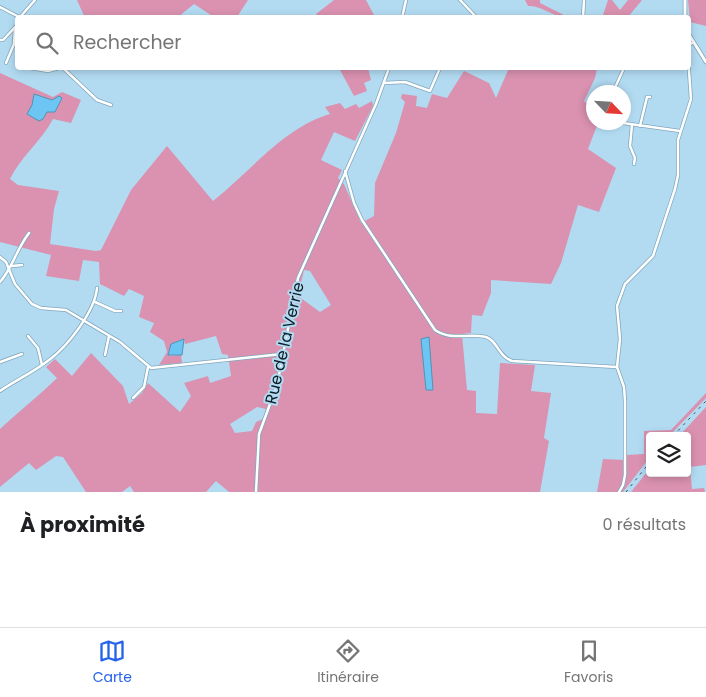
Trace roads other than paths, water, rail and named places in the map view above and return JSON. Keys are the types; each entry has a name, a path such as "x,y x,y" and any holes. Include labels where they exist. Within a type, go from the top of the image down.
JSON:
{"street":[{"path":"23,15 35,0"},
{"path":"403,15 406,0"},
{"path":"460,0 474,15"},
{"path":"583,15 584,0"},
{"path":"685,0 685,15"},
{"path":"0,7 17,15"},
{"path":"0,40 3,40 15,28"},
{"path":"6,63 14,44 15,28"},
{"path":"692,43 706,62"},
{"path":"63,70 97,100 111,105"},
{"name":"Rue de la Verrie","path":"256,492 259,434 275,394 298,278 388,70"},
{"path":"384,83 405,82 430,91 439,70"},
{"path":"616,85 623,70"},
{"path":"619,492 625,475 625,401 624,387 617,367 620,340 617,306 625,284 647,263 657,247 677,182 677,148 680,131 691,99 689,70"},
{"path":"640,126 647,96 650,97"},
{"path":"634,164 635,158 630,146 632,125 680,131"},
{"path":"345,171 354,203 362,220 435,330 447,336 487,337 493,342 500,354 512,361 617,367"},
{"path":"0,282 10,268 18,248 29,233"},
{"path":"0,257 10,268 20,289 36,306 59,309 82,320 124,345 148,367 158,369 283,354"},
{"path":"10,268 22,264"},
{"path":"0,391 42,365 70,338 95,302 97,288"},
{"path":"95,302 115,311 121,311"},
{"path":"28,336 38,348 42,365"},
{"path":"104,355 109,336"},
{"path":"0,362 22,354"},
{"path":"133,398 144,387 148,367"}],"water":[{"path":"34,94 52,100 59,96 62,98 55,112 47,112 43,119 39,121 27,114 32,105"},
{"path":"429,337 433,390 426,390 421,339"},
{"path":"184,339 182,355 168,355 171,344"}],"railway":[{"path":"677,432 706,401"},
{"path":"626,492 646,467"}]}
